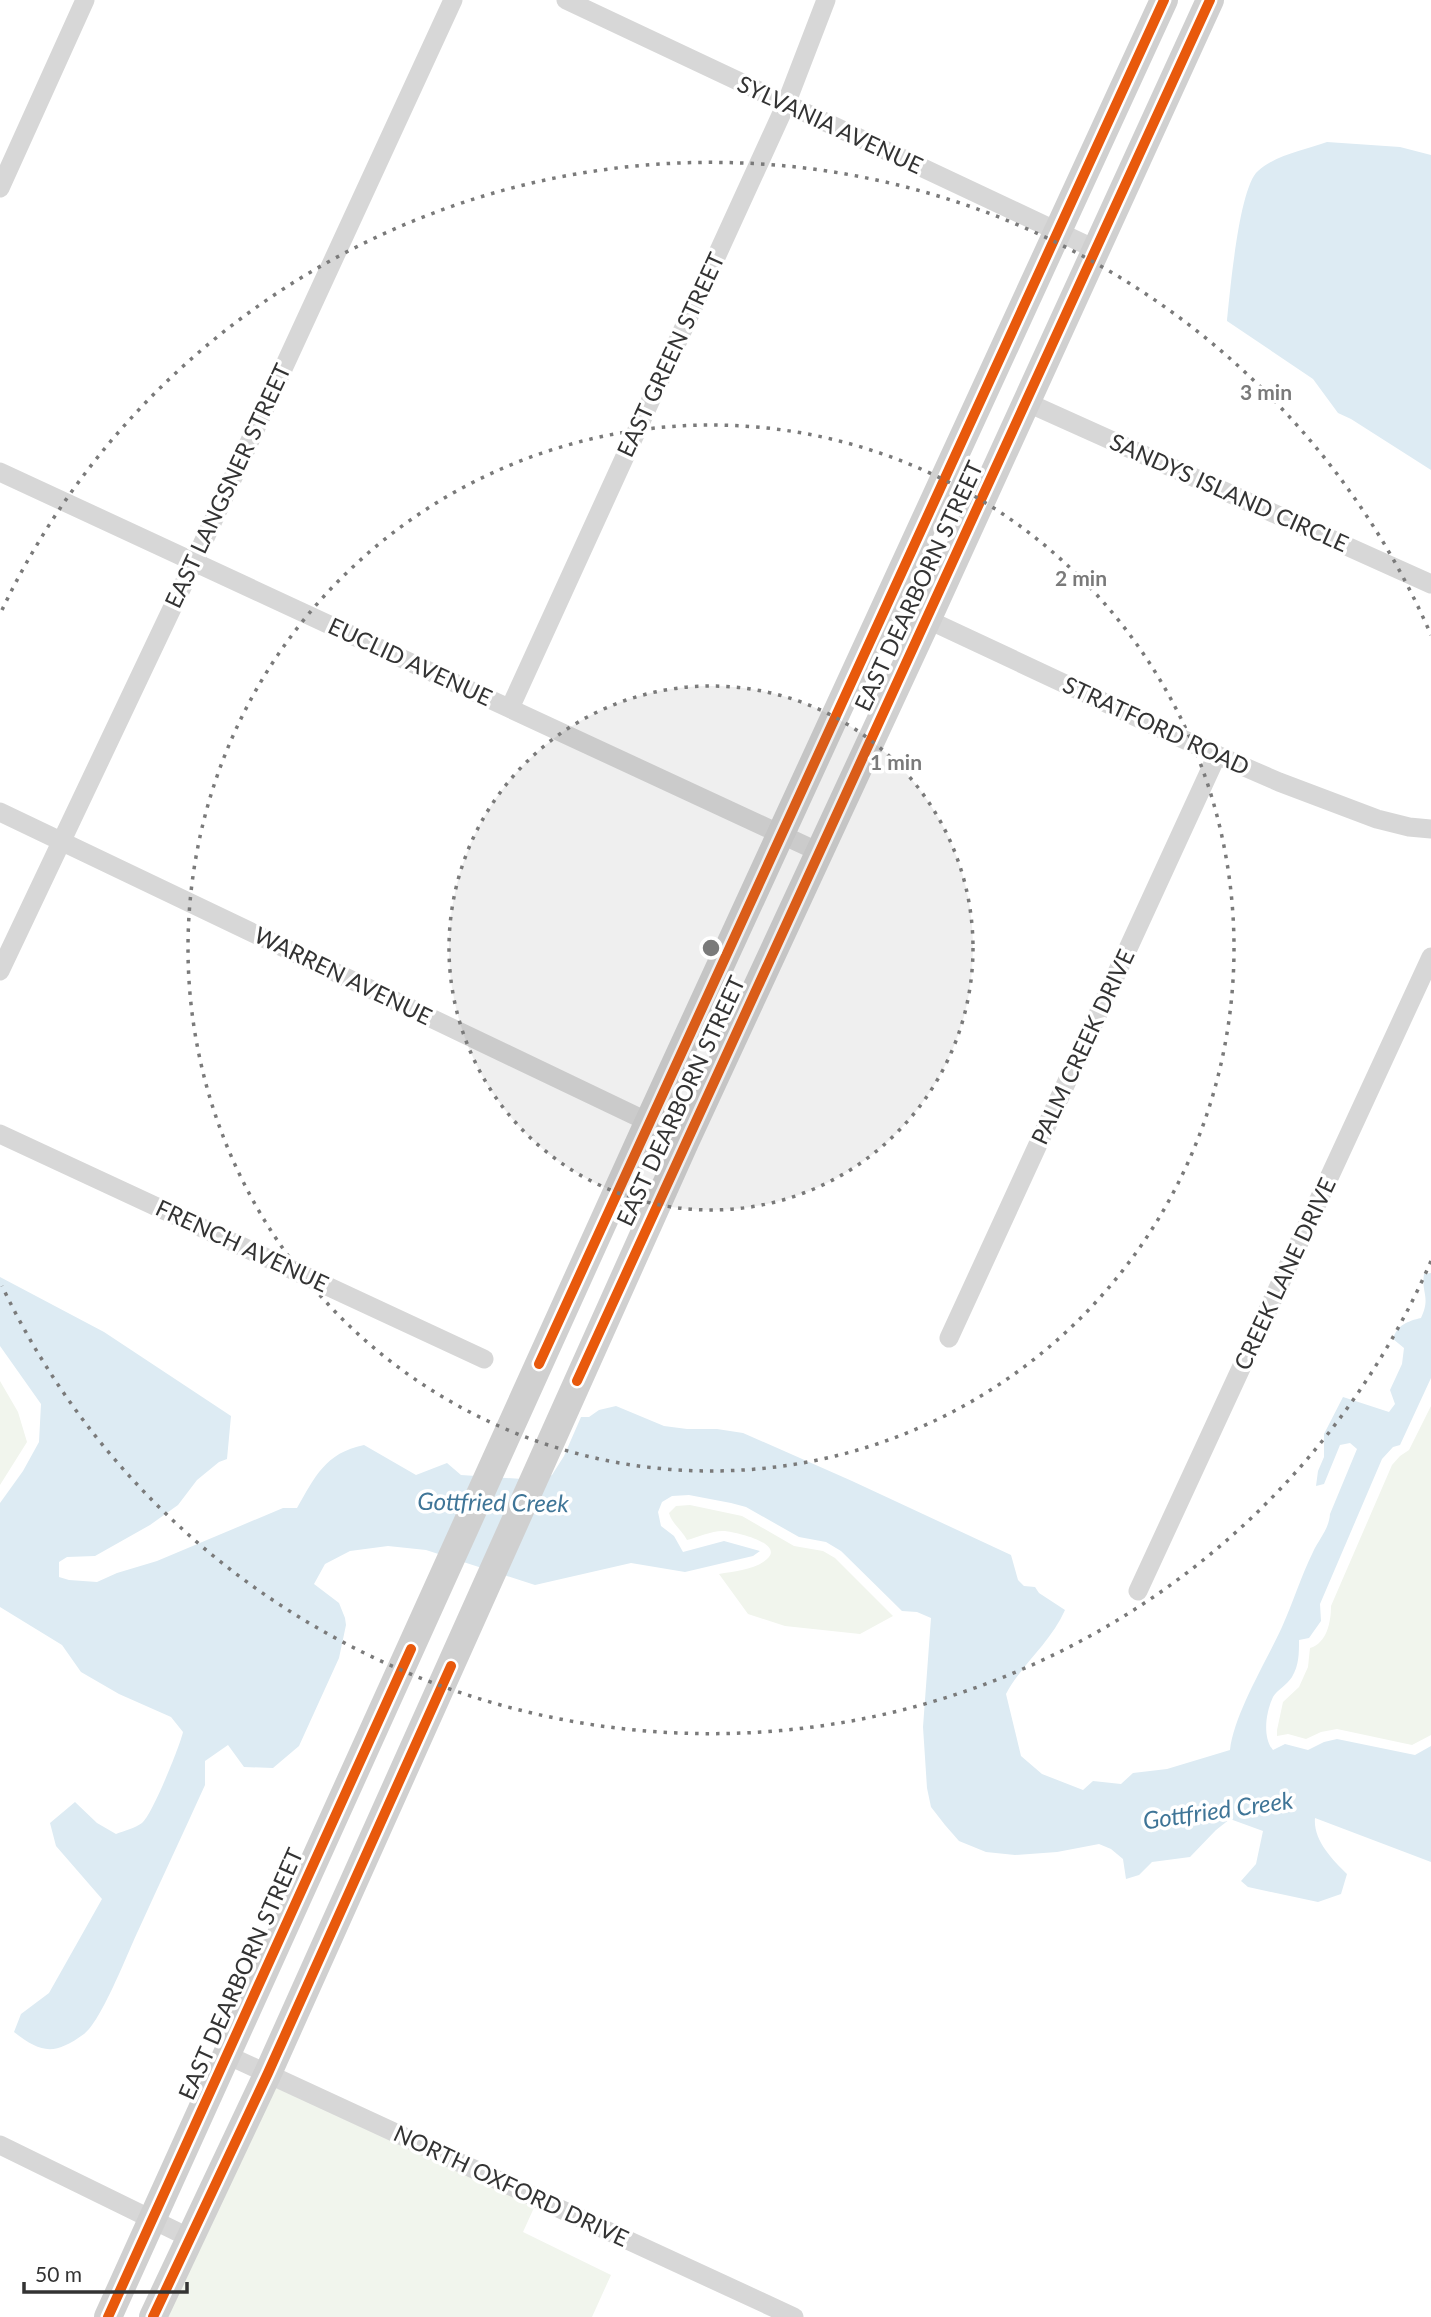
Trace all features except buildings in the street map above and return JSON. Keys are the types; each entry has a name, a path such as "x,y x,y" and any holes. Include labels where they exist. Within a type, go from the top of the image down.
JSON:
{"main road":[{"name":"EAST DEARBORN STREET","path":"108,2317 648,1123 1164,0"},
{"name":"EAST DEARBORN STREET","path":"153,2317 268,2073 685,1140 927,620 1210,0"}],"street":[{"path":"0,188 85,0"},
{"name":"EAST LANGSNER STREET","path":"0,971 194,562 453,0"},
{"name":"SYLVANIA AVENUE","path":"566,0 1095,249"},
{"name":"EAST GREEN STREET","path":"510,708 786,104 826,0"},
{"name":"SANDYS ISLAND CIRCLE","path":"1026,402 1431,584"},
{"name":"EUCLID AVENUE","path":"0,472 819,852"},
{"name":"STRATFORD ROAD","path":"888,601 1279,782 1377,819 1431,829"},
{"name":"PALM CREEK DRIVE","path":"949,1338 1217,755"},
{"name":"WARREN AVENUE","path":"0,812 685,1140"},
{"name":"CREEK LANE DRIVE","path":"1138,1591 1431,957"},
{"name":"FRENCH AVENUE","path":"0,1134 484,1359"},
{"name":"NORTH OXFORD DRIVE","path":"227,2055 794,2317"},
{"path":"0,2145 190,2238"}],"shaded area":[{"path":"0,1381 18,1412 27,1442 0,1485"},
{"path":"1431,1406 1431,1735 1412,1745 1337,1729 1306,1739 1288,1734 1277,1736 1283,1702 1299,1687 1308,1667 1310,1648 1320,1642 1327,1631 1331,1606 1392,1465 1409,1450"},
{"path":"690,1505 742,1516 794,1546 823,1551 835,1558 893,1616 860,1634 785,1626 748,1614 719,1574 757,1566 771,1553 769,1548 756,1539 725,1531 687,1540 669,1513 676,1506"},
{"path":"280,2075 542,2190 523,2232 611,2275 592,2317 168,2317"}],"water":[{"path":"1327,142 1400,147 1431,155 1431,470 1338,413 1313,379 1227,321 1236,241 1251,181 1265,165"},
{"name":"Gottfried Creek","path":"1431,1273 1431,1378 1400,1445 1393,1447 1382,1459 1320,1604 1321,1621 1309,1638 1299,1640 1296,1668 1290,1680 1273,1697 1266,1724 1267,1738 1273,1750 1285,1744 1308,1750 1337,1739 1415,1755 1431,1746 1431,1862 1315,1818 1320,1841 1347,1874 1341,1894 1318,1902 1248,1887 1241,1881 1256,1864 1263,1831 1230,1819 1190,1857 1152,1862 1139,1875 1126,1879 1123,1859 1111,1849 1099,1844 1057,1852 1015,1855 986,1852 959,1841 931,1807 927,1788 923,1727 931,1618 917,1612 902,1611 841,1551 826,1542 799,1537 746,1507 689,1495 672,1496 662,1502 658,1512 661,1526 674,1536 683,1552 724,1541 760,1551 753,1556 685,1572 631,1563 535,1585 426,1550 388,1546 350,1551 325,1564 314,1584 339,1603 346,1625 339,1658 299,1746 273,1768 244,1767 228,1745 205,1761 205,1785 114,1986 91,2027 65,2046 49,2049 33,2045 14,2032 21,2014 49,1993 102,1899 56,1846 50,1823 75,1802 97,1823 116,1834 142,1823 159,1794 183,1732 171,1717 119,1694 81,1672 62,1645 0,1607 0,1503 23,1471 39,1442 41,1404 0,1346 0,1277 104,1332 231,1416 227,1459 219,1462 197,1480 178,1505 150,1525 95,1556 67,1557 59,1562 59,1577 97,1582 157,1561 283,1508 297,1508 330,1460 364,1445 416,1475 447,1463 461,1475 537,1480 552,1475 564,1456 581,1417 589,1417 599,1410 616,1406 664,1426 743,1433 1011,1555 1018,1580 1024,1586 1035,1587 1039,1593 1065,1610 1006,1694 1021,1756 1042,1774 1083,1790 1093,1781 1121,1784 1133,1773 1167,1769 1230,1750 1244,1704 1282,1627 1315,1547 1326,1529 1357,1449 1350,1443 1340,1445 1324,1484 1316,1486 1324,1457 1324,1434 1343,1397 1389,1412 1395,1404 1390,1390 1402,1364 1404,1348 1393,1339 1404,1324 1421,1318 1426,1300 1424,1274"}],"cycle path":[{"path":"539,1364 1164,0"},
{"path":"577,1381 1210,0"},
{"path":"108,2317 411,1649"},
{"path":"153,2317 268,2073 451,1666"}]}
